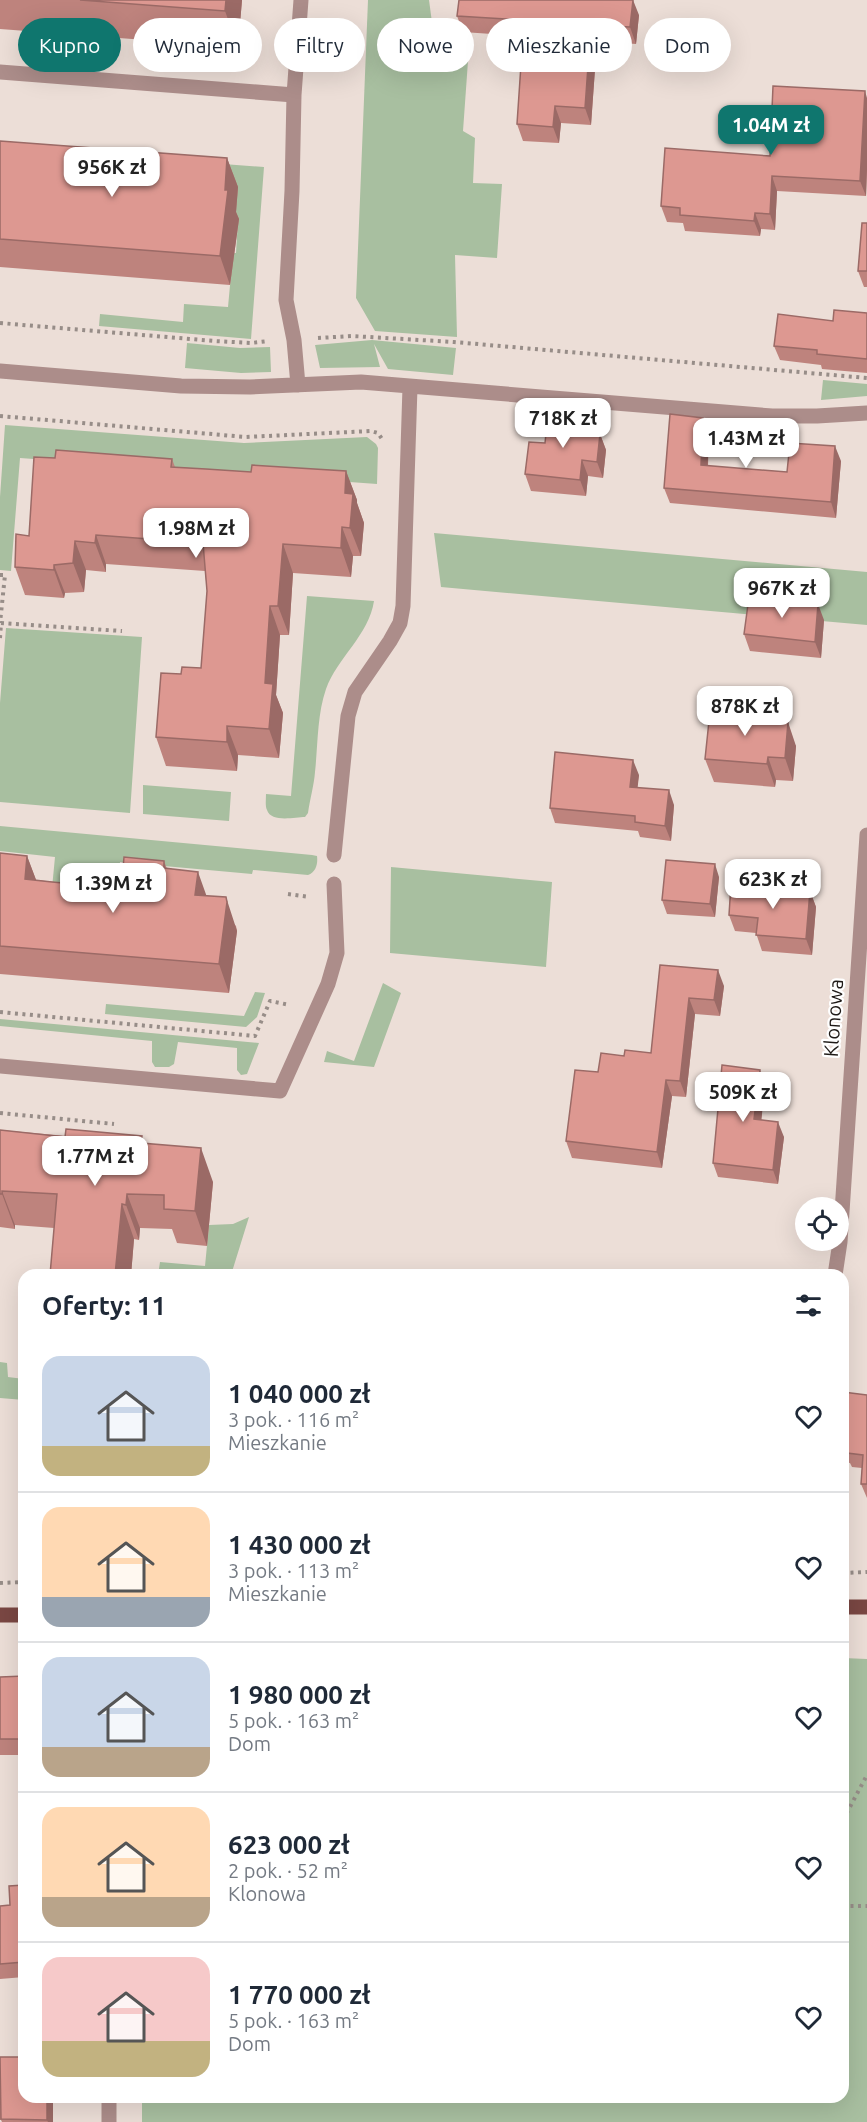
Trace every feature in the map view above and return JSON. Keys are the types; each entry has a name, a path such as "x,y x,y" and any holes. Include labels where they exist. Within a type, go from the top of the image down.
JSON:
{"main road":[{"path":"849,1607 867,1607"},
{"path":"0,1616 18,1615"}],"street":[{"path":"298,385 294,340 286,300 294,95 301,0"},
{"path":"0,72 294,95"},
{"path":"0,371 181,386 361,382 772,416 867,413"},
{"path":"334,855 348,716 355,692 390,641 400,623 404,606 410,387"},
{"name":"Klonowa","path":"835,1269 840,1242 867,836"},
{"path":"0,1065 280,1091 328,984 337,953 334,884"},
{"path":"108,2103 109,2122"}],"path":[{"path":"0,323 251,343 372,336 867,378"},
{"path":"0,416 246,437 371,431 378,433 384,446"},
{"path":"0,575 5,575 0,638"},
{"path":"1,623 122,631"},
{"path":"288,894 314,897"},
{"path":"0,1012 255,1036 270,1001 295,1006"},
{"path":"0,1113 114,1124"},
{"path":"849,1573 867,1572"},
{"path":"0,1583 18,1582"},
{"path":"849,1808 867,1774"},
{"path":"849,1906 867,1905"}],"green space":[{"path":"368,0 429,0 431,18 377,18 377,72 467,72 463,131 475,138 473,183 502,184 497,258 455,255 457,337 375,331 356,298"},
{"path":"0,147 264,167 251,339 99,326 100,314 183,322 184,304 228,307 233,253 236,253 238,219"},
{"path":"372,340 456,348 453,375 388,369 374,344 380,367 320,368 315,345"},
{"path":"187,343 240,348 270,347 271,372 241,373 185,368"},
{"path":"823,380 867,384 867,396 821,400"},
{"path":"5,425 244,443 367,437 378,448 377,484 20,458 11,571 0,570 0,497"},
{"path":"434,533 867,572 867,625 441,587"},
{"path":"307,596 374,601 360,636 337,667 326,689 319,720 308,813 305,817 278,818 273,817 267,810 266,794 291,796"},
{"path":"6,628 142,637 130,813 0,802 0,703"},
{"path":"143,785 231,792 229,821 143,814"},
{"path":"0,826 312,855 317,856 317,862 315,870 308,875 253,870 252,874 120,862 117,893 52,888 55,857 0,851"},
{"path":"391,867 552,882 546,967 390,953"},
{"path":"383,983 401,993 374,1067 324,1062 327,1051 354,1061"},
{"path":"255,992 265,993 257,1017 246,1027 105,1014 106,1004 244,1016"},
{"path":"0,1019 259,1043 247,1074 241,1075 237,1070 237,1048 178,1042 174,1064 169,1067 155,1067 152,1062 152,1041 0,1026"},
{"path":"249,1217 233,1269 159,1269 160,1262 205,1266 209,1225 233,1224"},
{"path":"0,1362 7,1363 8,1377 18,1378 18,1400 0,1398"},
{"path":"849,1658 867,1659 867,2122 142,2122 142,2103 849,2103"}],"building":[{"path":"80,0 226,0 225,11"},
{"path":"459,0 633,0 631,18 457,16"},
{"path":"520,72 588,72 585,108 555,106 553,127 517,124"},
{"path":"773,86 865,91 860,181 772,176 770,214 755,213 754,221 680,215 680,208 661,206 665,148 770,156"},
{"path":"0,141 227,158 225,190 228,190 220,256 0,239"},
{"path":"862,223 867,223 867,271 858,271"},
{"path":"834,310 867,313 867,359 817,354 817,350 774,346 778,314 833,321"},
{"path":"548,414 586,418 585,432 600,434 597,462 582,460 580,480 525,474 529,442 545,443"},
{"path":"670,414 703,418 701,465 787,472 790,443 835,446 831,502 664,488"},
{"path":"56,450 172,459 171,467 251,472 252,465 346,471 345,493 353,494 350,528 342,527 341,548 283,544 278,606 270,606 265,683 273,684 269,729 227,726 227,742 156,737 161,673 181,674 182,667 201,668 207,591 203,543 96,535 95,543 75,541 73,563 54,565 54,570 15,567 16,534 29,536 34,457 55,458"},
{"path":"749,597 818,604 815,642 744,634"},
{"path":"713,708 771,713 771,721 788,722 785,758 768,757 767,764 705,759 709,721 711,721"},
{"path":"555,752 633,760 630,787 669,790 665,826 635,822 635,816 550,808"},
{"path":"0,853 27,856 25,879 52,882 85,885 86,877 122,880 124,857 164,861 164,868 198,872 195,895 226,897 219,964 0,946"},
{"path":"666,860 715,864 710,904 662,900"},
{"path":"731,884 810,891 806,939 756,935 758,918 729,915"},
{"path":"660,965 718,970 714,1000 689,998 680,1081 666,1080 657,1152 566,1141 575,1070 598,1072 601,1053 624,1056 625,1050 651,1053"},
{"path":"722,1065 760,1070 754,1119 778,1122 773,1170 713,1163"},
{"path":"66,1129 142,1136 141,1143 201,1148 195,1211 164,1209 164,1195 127,1194 126,1205 122,1204 116,1269 51,1269 57,1194 2,1191 0,1194 0,1130 65,1137"},
{"path":"849,1393 867,1395 867,1484 861,1484 863,1455 849,1453"},
{"path":"18,1676 18,1739 0,1739 0,1677"},
{"path":"18,1885 18,1962 0,1964 0,1906 10,1905 9,1886"},
{"path":"0,2057 18,2057 18,2103 47,2103 47,2120 1,2119"}]}
